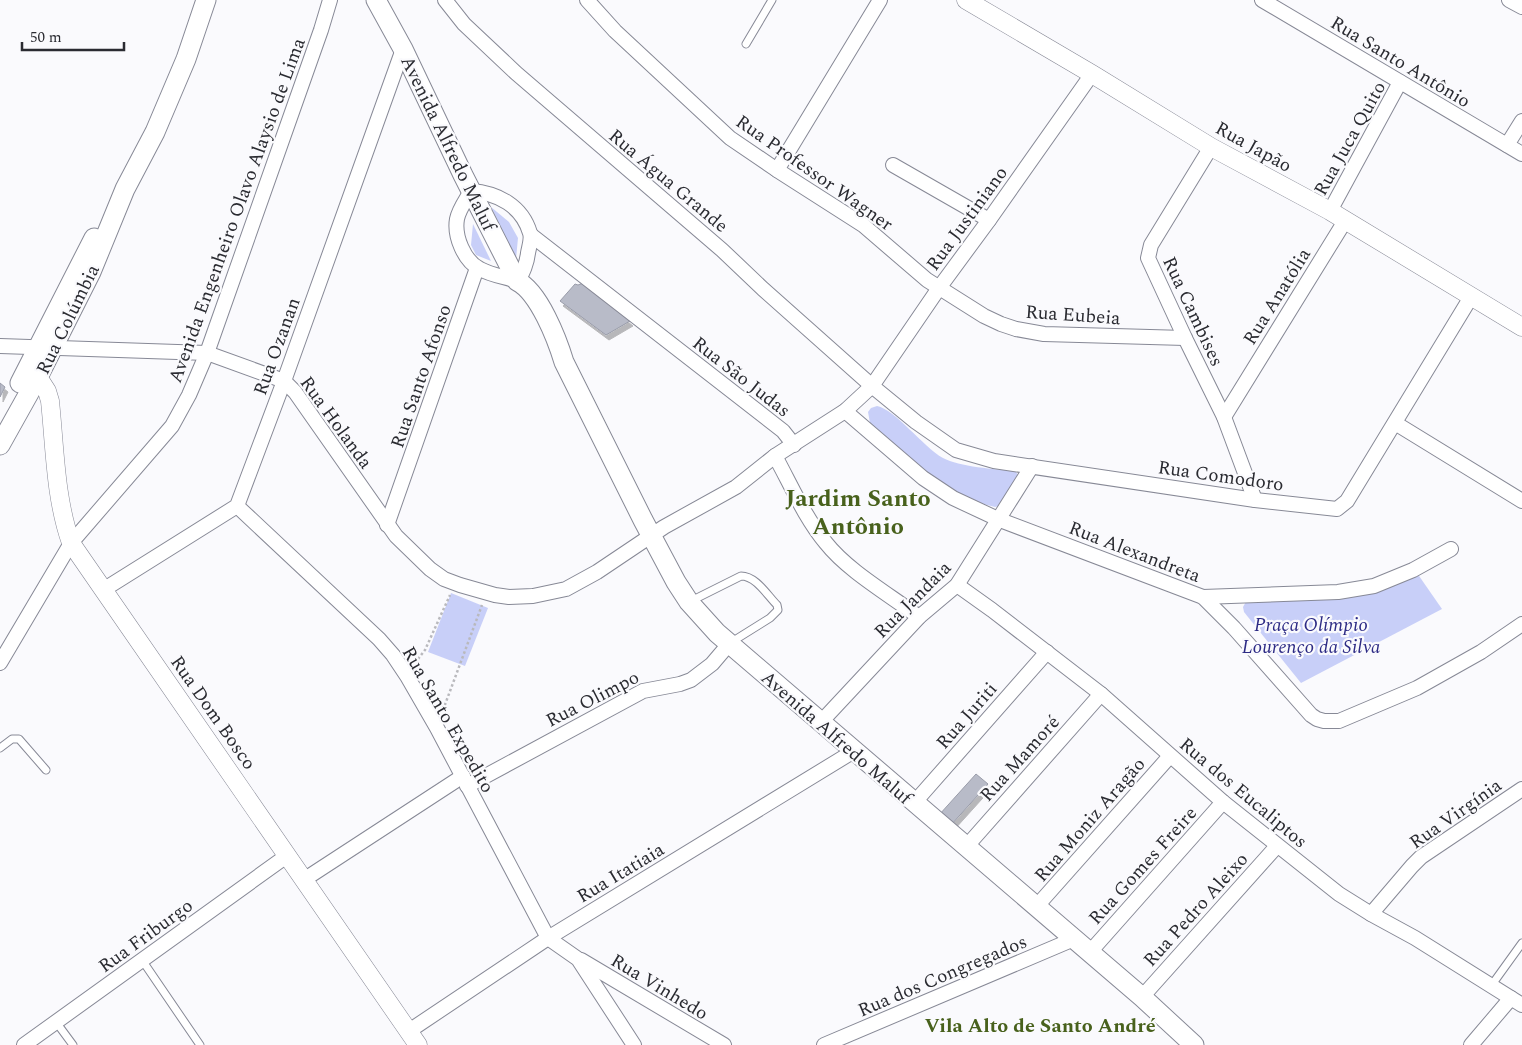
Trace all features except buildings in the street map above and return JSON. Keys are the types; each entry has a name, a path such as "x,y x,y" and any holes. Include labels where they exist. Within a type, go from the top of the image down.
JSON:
{"main road":[{"name":"Rua Colúmbia","path":"0,420 91,272 125,189 163,114 186,59 206,0"},
{"name":"Avenida Alfredo Maluf","path":"376,0 403,50 471,191 520,282 551,348 564,362 651,536 689,602 729,644 1090,952 1194,1045"},
{"name":"Rua Colúmbia","path":"0,445 38,378 42,351"}],"street":[{"name":"Avenida Engenheiro Olavo Alaysio de Lima","path":"0,663 72,543 172,426 189,395 207,353 330,0"},
{"name":"Rua Água Grande","path":"445,0 464,24 516,73 722,250 872,386"},
{"name":"Rua Professor Wagner","path":"587,0 615,31 730,138 863,225 939,288"},
{"path":"777,170 880,0"},
{"name":"Rua Japão","path":"966,0 1211,147 1337,216 1522,327"},
{"name":"Rua Santo Antônio","path":"1262,0 1278,4 1400,82 1522,154"},
{"path":"1509,0 1522,7"},
{"name":"Rua Ozanan","path":"237,506 403,50"},
{"name":"Rua Justiniano","path":"794,446 844,411 872,386 939,288 1092,74"},
{"name":"Rua Juca Quito","path":"1337,216 1400,82"},
{"path":"1507,145 1522,120"},
{"name":"Rua Cambises","path":"1211,147 1148,254 1150,263 1224,417 1255,500"},
{"path":"893,165 989,220"},
{"path":"471,191 485,192 503,199 520,214 531,235 528,257 520,282 477,268 468,259 462,249 457,233 457,218 471,191"},
{"name":"Rua Anatólia","path":"1224,417 1337,216"},
{"name":"Rua São Judas","path":"486,594 520,597 566,589 589,577 651,536 736,487 775,456 794,446 783,431 531,235"},
{"name":"Rua Santo Afonso","path":"388,525 477,268"},
{"name":"Rua Eubeia","path":"939,288 984,316 1016,329 1044,334 1185,338"},
{"name":"Rua Comodoro","path":"872,386 916,422 956,450 994,461 1333,510 1341,508 1347,501 1471,297"},
{"name":"Rua Holanda","path":"0,346 42,351 207,353 284,381 295,392 388,525 416,557 444,579 486,594"},
{"name":"Rua Dom Bosco","path":"38,378 47,391 50,401 60,505 72,543 413,1038"},
{"name":"Rua Alexandreta","path":"844,411 908,466 937,489 953,498 1000,520 1203,598 1234,628 1311,715 1317,719 1331,722 1348,718 1417,688 1481,652 1522,624"},
{"path":"1395,423 1522,501"},
{"path":"775,456 814,528 827,544 849,566 919,617"},
{"name":"Rua Jandaia","path":"821,722 919,617 957,585 1000,520 1032,466"},
{"path":"103,590 237,506"},
{"name":"Rua Santo Expedito","path":"237,506 379,639 393,655 436,728 548,938"},
{"path":"1203,598 1338,592 1367,588 1406,573 1451,549"},
{"name":"Rua dos Eucaliptos","path":"957,585 1101,694 1223,802 1339,894 1415,938 1516,1001"},
{"name":"Rua Olimpo","path":"305,879 465,781 642,691 691,680 712,664 729,644"},
{"name":"Rua Juriti","path":"914,803 1047,652"},
{"name":"Rua Mamoré","path":"966,847 1101,694"},
{"name":"Rua Itatiaia","path":"413,1038 548,938 854,751"},
{"name":"Rua Moniz Aragão","path":"1036,907 1170,756"},
{"name":"Rua Virgínia","path":"1371,914 1421,857 1522,789"},
{"name":"Rua Gomes Freire","path":"1090,952 1223,802"},
{"name":"Rua Pedro Aleixo","path":"1142,997 1277,846"},
{"name":"Rua Friburgo","path":"24,1045 288,855"},
{"name":"Rua Vinhedo","path":"548,938 578,958 724,1045"},
{"name":"Rua dos Congregados","path":"824,1045 1074,940"},
{"path":"578,958 634,1045"},
{"path":"1472,1045 1516,1001"}],"lane":[{"path":"746,44 772,0"},
{"path":"689,602 741,576 748,576 753,579 777,605 778,610 770,618 729,644"},
{"path":"0,748 12,739 19,739 46,770"},
{"path":"1491,986 1522,943"},
{"path":"142,960 200,1045"},
{"path":"56,1022 72,1045"}],"path":[{"path":"436,728 486,594"},
{"path":"412,666 425,650 450,596"}],"green space":[{"path":"491,207 509,222 518,238 516,259"},
{"path":"473,224 491,261 476,255 471,245"},
{"path":"877,406 893,414 927,446 943,458 968,466 1015,471 1020,477 999,506 995,507 978,502 962,495 917,465 876,431 870,423 868,412 871,408"},
{"name":"Praça Olímpio Lourenço da Silva","path":"1417,573 1442,609 1301,683 1244,612 1243,607 1247,600"},
{"path":"451,593 488,608 465,666 428,652"}],"district":[{"name":"Jardim Santo Antônio","path":"858,512"},
{"name":"Vila Alto de Santo André","path":"1040,1025"}]}
